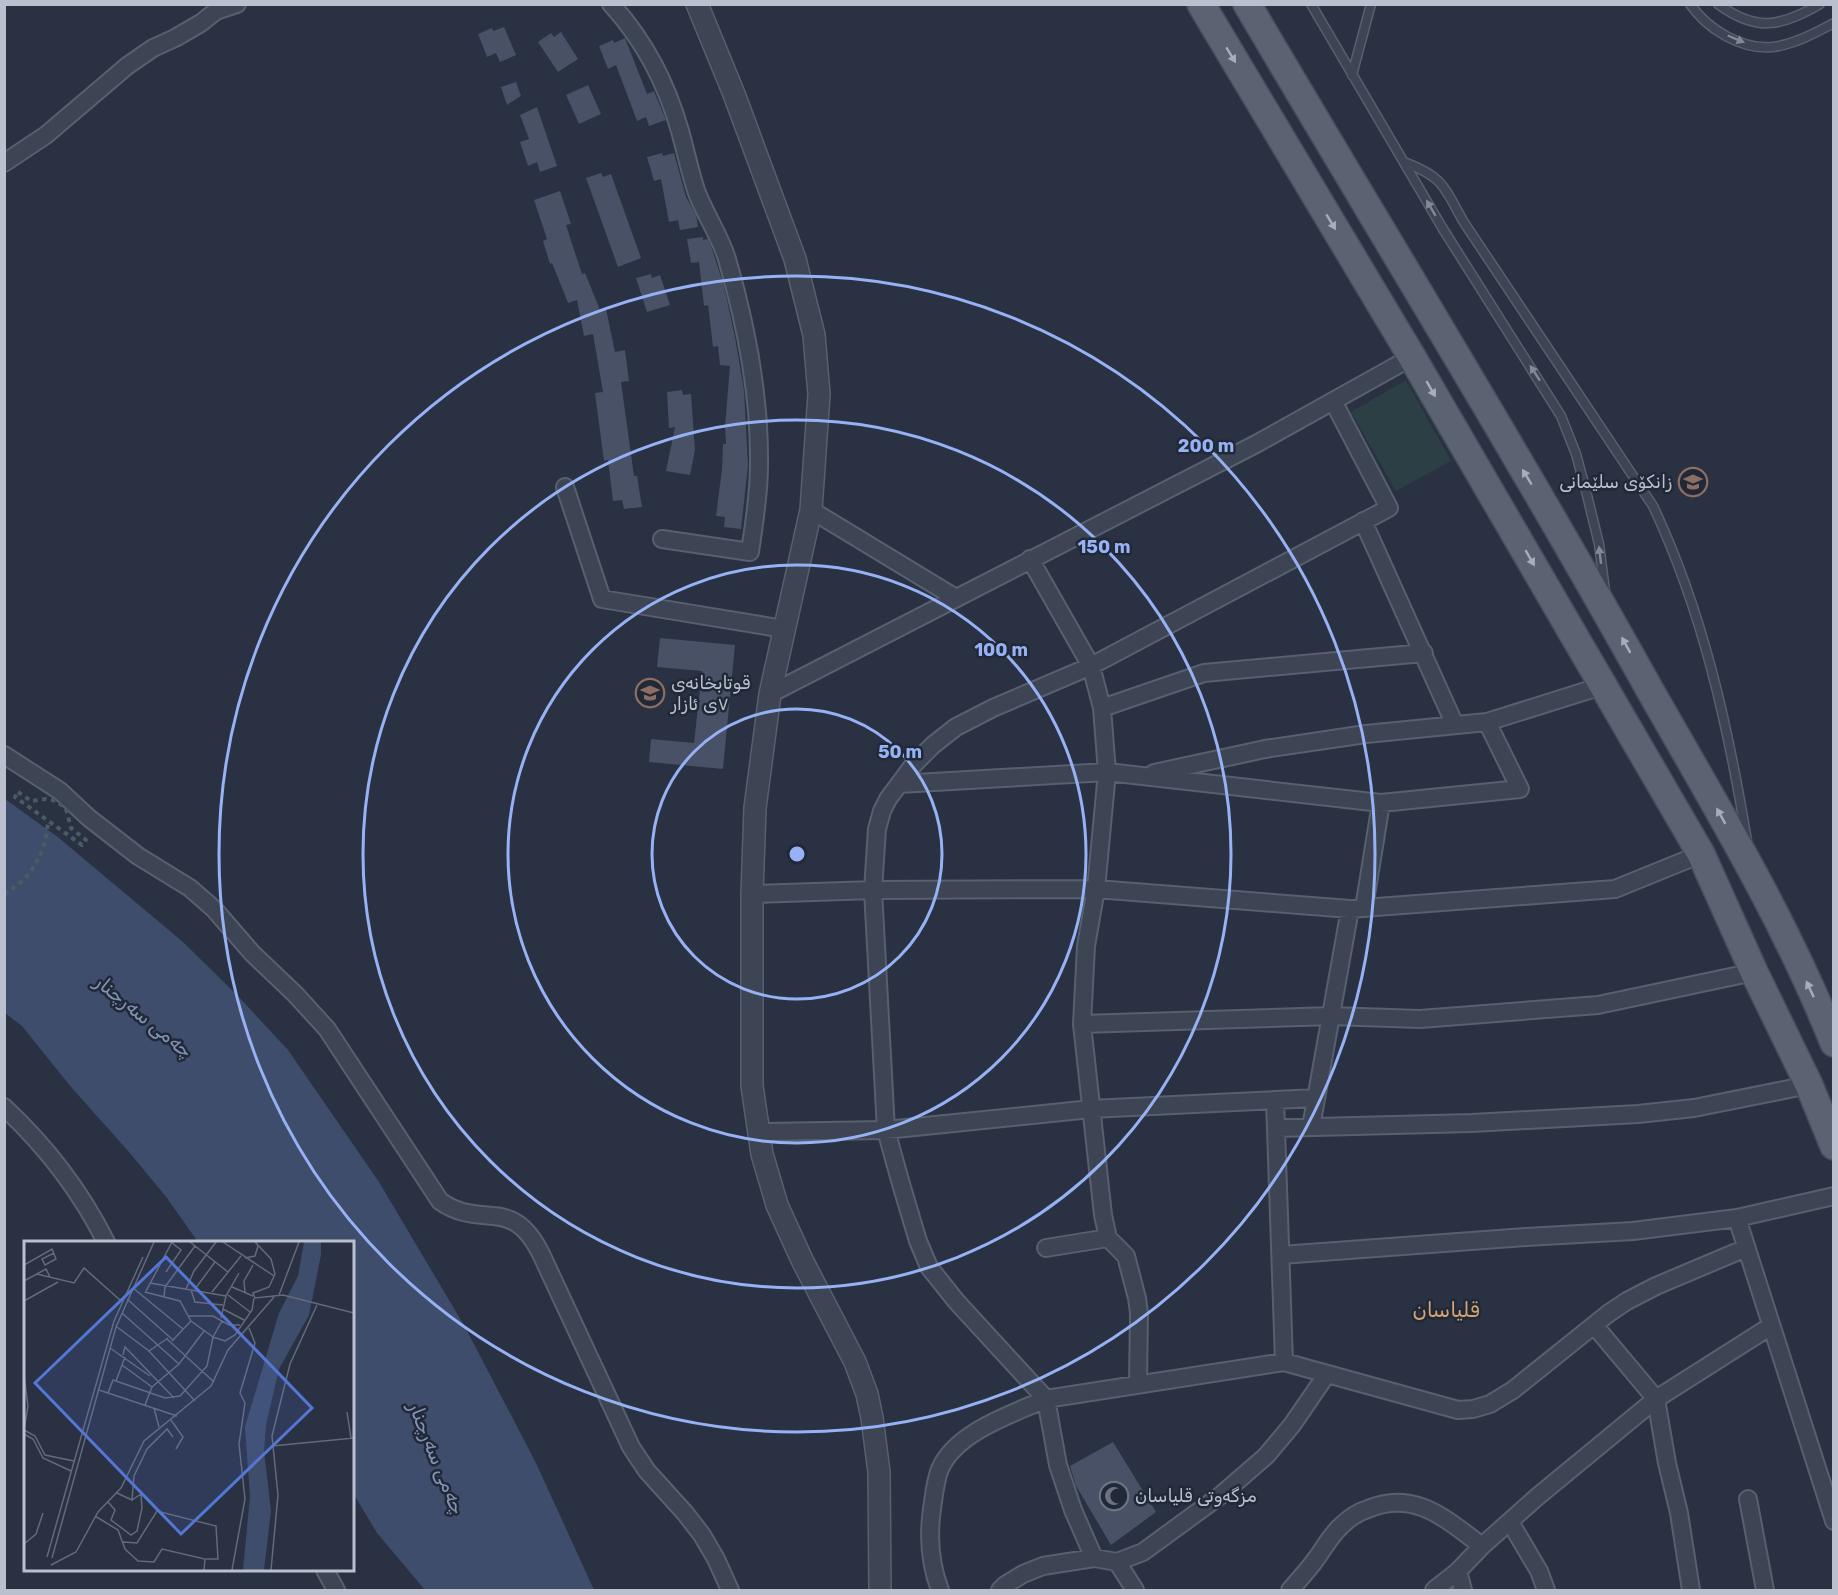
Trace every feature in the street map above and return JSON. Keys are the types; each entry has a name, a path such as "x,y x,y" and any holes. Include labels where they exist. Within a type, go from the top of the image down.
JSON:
{"main road":[{"path":"1201,4 1412,357 1701,854 1754,972 1809,1085 1833,1146"},
{"path":"1247,4 1607,613 1752,872 1793,951 1833,1039"}],"street":[{"path":"4,163 46,135 127,66 153,48 201,23 216,11 237,4"},
{"path":"611,4 633,29 660,78 673,107 697,194 727,258 739,302 757,419 758,489 750,552 662,539"},
{"path":"697,4 734,94 795,260 814,335 819,394 811,510 770,694 755,808 752,894 753,1099 766,1170 777,1205 802,1260 855,1362 867,1394 879,1472 880,1590"},
{"path":"770,694 1256,444 1412,357"},
{"path":"1094,1558 1073,1510 1058,1465 1046,1399 956,1301 930,1267 918,1241 886,1130 873,890 877,829 888,799 914,764 956,727 993,708 1091,666 1389,507 1333,401"},
{"path":"565,487 602,599 784,629"},
{"path":"811,510 956,598"},
{"path":"1363,521 1455,725"},
{"path":"1030,559 1091,666 1102,708 1107,772 1096,889 1086,946 1082,1024 1103,1215 1108,1238 1126,1256 1137,1298 1139,1313 1138,1384"},
{"path":"1102,708 1204,672 1424,653"},
{"path":"1141,776 1265,749 1366,734 1487,722 1605,686"},
{"path":"899,784 1107,772 1381,803 1520,789 1487,722"},
{"path":"4,755 60,791 89,818 138,856 190,888 213,909 252,953 295,994 327,1029 440,1201 459,1211 505,1217 518,1223 528,1232 542,1256 631,1447 647,1471 702,1535 730,1590"},
{"path":"1311,1127 1331,1016 1381,803"},
{"path":"752,894 873,890 1096,889 1357,909 1614,889 1701,854"},
{"path":"1082,1024 1331,1016 1420,1019 1598,1005 1754,972"},
{"path":"1276,1128 1472,1123 1638,1114 1694,1108 1809,1085"},
{"path":"758,1132 886,1130 1091,1109 1316,1098"},
{"path":"1275,1100 1284,1362"},
{"path":"5,1107 35,1136 62,1168 85,1202 105,1241"},
{"path":"1281,1256 1514,1237 1633,1231 1737,1218 1833,1196"},
{"path":"1737,1218 1833,1521"},
{"path":"1046,1248 1108,1238"},
{"path":"940,1590 934,1577 930,1541 934,1492 940,1468 951,1452 989,1423 1046,1399 1284,1362 1458,1410 1473,1409 1490,1404 1513,1390 1627,1301 1656,1286 1746,1248"},
{"path":"1594,1325 1656,1399 1667,1463 1679,1512 1691,1590"},
{"path":"1434,1590 1458,1571 1482,1546 1537,1497 1656,1399 1771,1326"},
{"path":"1000,1590 1023,1574 1042,1566 1094,1558 1117,1562 1143,1552 1181,1527 1266,1456 1292,1425 1328,1374"},
{"path":"1748,1499 1765,1590"},
{"path":"1290,1590 1341,1525 1361,1511 1379,1504 1401,1502 1419,1505 1431,1510 1482,1546"},
{"path":"1510,1522 1539,1572 1546,1590"},
{"path":"1117,1562 1135,1590"},
{"path":"326,1571 336,1590"},
{"path":"1458,1571 1463,1590"}],"lane":[{"path":"1311,4 1443,229 1561,416 1576,454 1599,543 1607,613"},
{"path":"1352,75 1371,4"},
{"path":"1690,4 1696,13 1713,28 1752,46 1773,47 1791,43 1833,23"},
{"path":"1718,4 1747,22 1764,24 1781,23 1820,4"},
{"path":"1404,162 1427,171 1445,189 1463,221 1653,506 1672,545 1686,582 1710,660 1734,765 1752,872"}],"path":[{"path":"18,792 31,801 46,799 57,801 66,809 71,828 86,840 82,845 48,820 15,797 18,792"},
{"path":"4,894 22,881 38,861 46,839 48,820"}],"green space":[{"path":"1406,380 1451,461 1396,491 1351,412"}],"water":[{"name":"چەمی سەرچنار","path":"5,799 59,838 183,942 288,1050 379,1182 465,1327 536,1463 594,1590 425,1590 377,1533 354,1495 354,1241 197,1241 167,1198 129,1152 71,1087 22,1026 5,1013"}],"building":[{"path":"504,27 516,55 500,62 496,53 487,57 478,34 492,28 493,31"},
{"path":"561,32 578,59 558,72 538,42 551,33 554,37"},
{"path":"625,38 647,94 654,91 666,120 649,126 646,117 637,121 616,65 608,69 599,46"},
{"path":"516,82 521,96 507,105 501,87"},
{"path":"588,85 601,114 579,124 566,95"},
{"path":"537,107 557,166 540,172 537,162 528,166 520,142 529,139 520,115"},
{"path":"662,153 663,156 674,153 686,197 696,215 698,227 680,230 678,220 669,222 661,179 654,181 647,157"},
{"path":"601,173 603,177 611,174 641,258 618,267 586,178"},
{"path":"560,191 571,224 566,225 582,274 585,273 600,310 606,309 615,352 625,350 629,381 621,382 634,476 637,476 642,507 624,509 622,500 613,501 608,460 604,461 595,393 603,392 593,334 584,336 577,300 568,303 552,263 550,264 543,241 547,239 534,200"},
{"path":"703,237 703,240 708,239 711,246 724,286 744,390 748,466 741,529 724,527 725,517 716,516 723,444 726,444 725,426 730,366 720,365 718,346 713,347 708,305 704,306 699,262 691,263 687,239"},
{"path":"651,274 652,278 660,275 670,305 647,312 636,278"},
{"path":"682,390 683,395 691,394 695,450 690,475 666,471 675,427 669,428 667,392"},
{"path":"660,638 735,645 723,769 649,762 651,739 694,743 702,671 657,667"},
{"name":"مزگەوتی قلیاسان","path":"1113,1442 1156,1512 1111,1545 1076,1486 1070,1466"}],"place":[{"name":"زانکۆی سلێمانی","path":"1693,482"},
{"name":"قوتابخانەی ٧ی ئازار","path":"650,693"},
{"name":"مزگەوتی قلیاسان","path":"1114,1496"}],"district":[{"name":"قلياسان","path":"1446,1309"}]}
